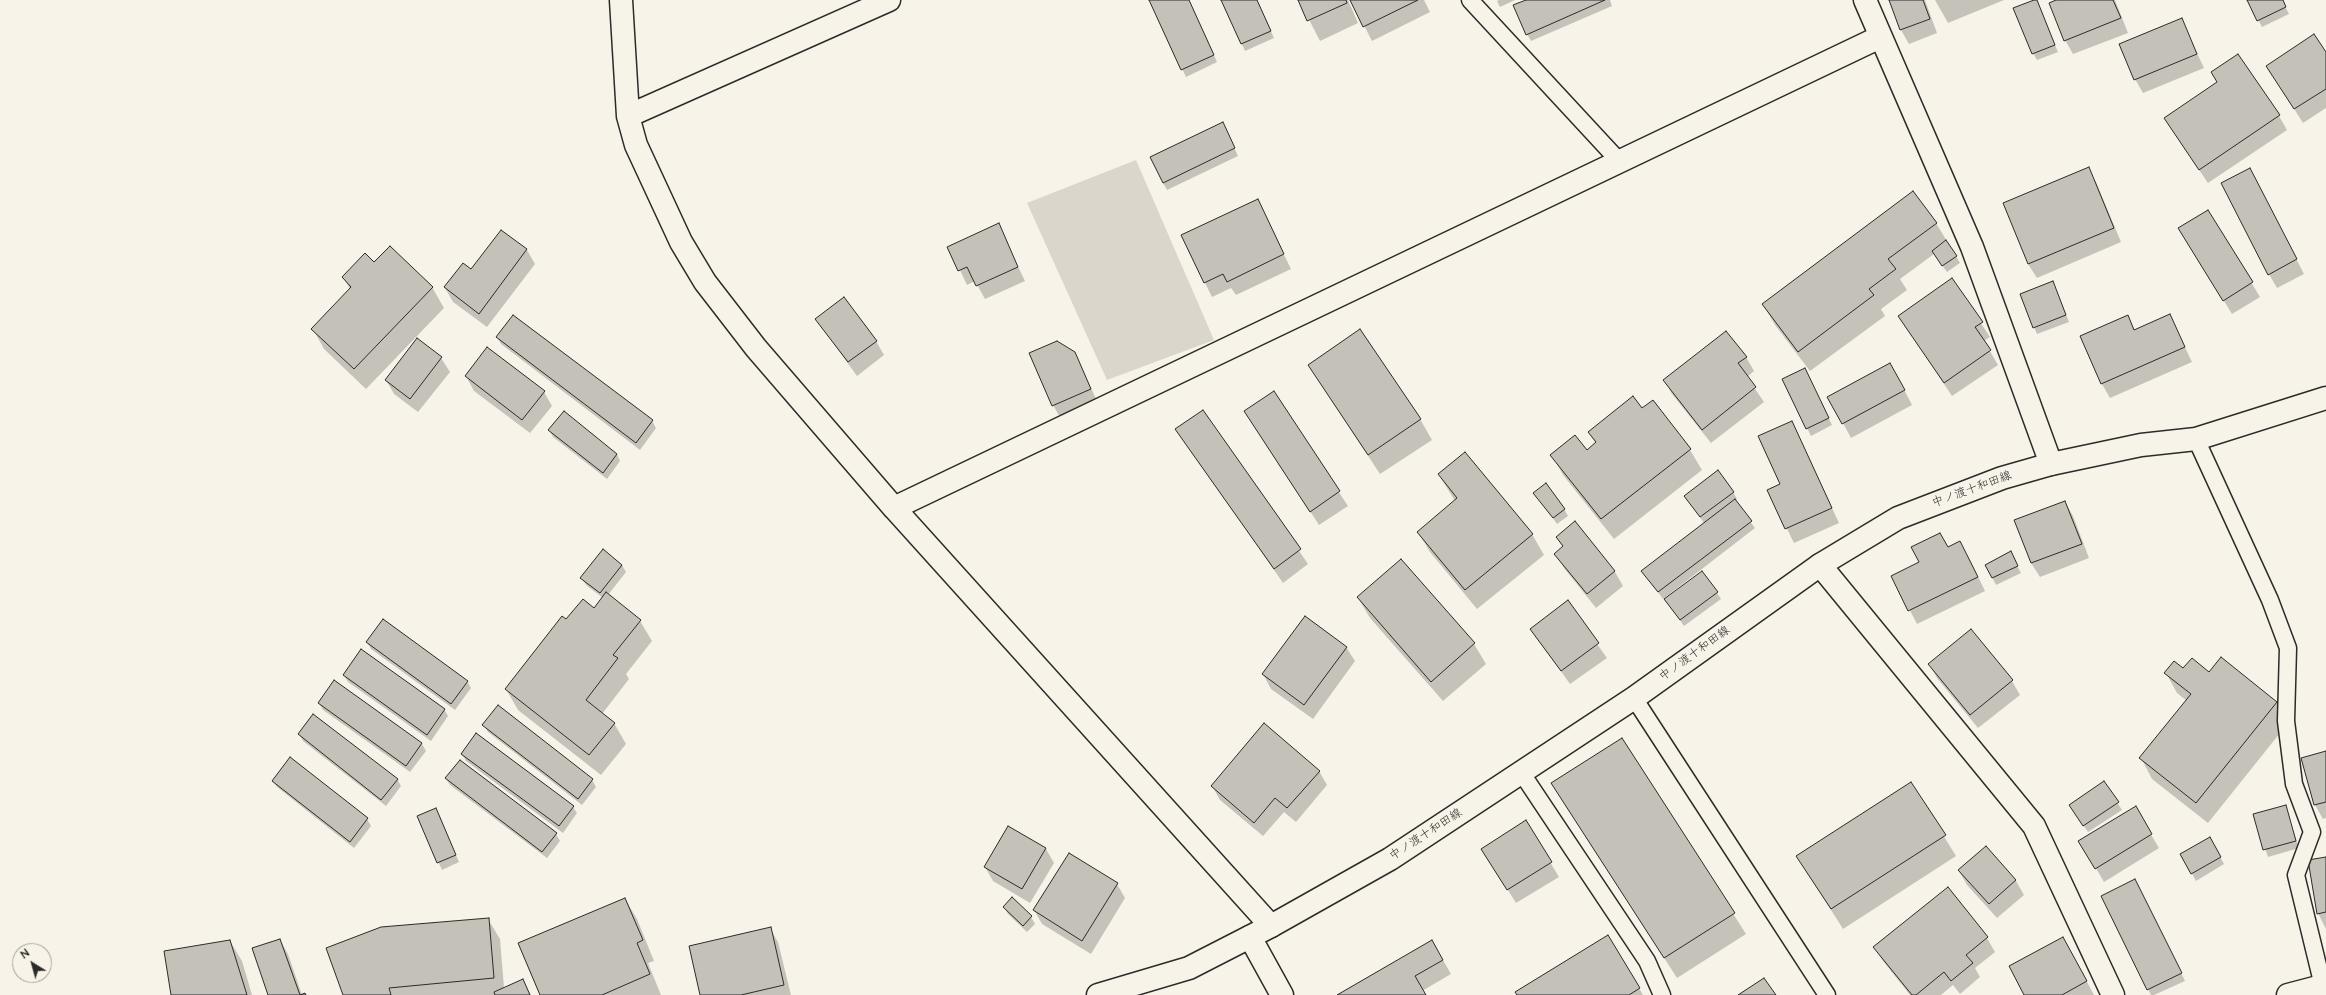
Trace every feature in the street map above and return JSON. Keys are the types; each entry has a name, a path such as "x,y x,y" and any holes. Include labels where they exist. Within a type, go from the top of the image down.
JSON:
{"street":[{"path":"621,0 628,116 636,145 681,242 706,282 756,348 894,508 1271,926"},
{"path":"628,116 889,0"},
{"path":"1865,0 1880,38 1972,247 2051,464"},
{"path":"894,508 1880,38"},
{"name":"中ノ渡十和田線","path":"1098,995 1189,968 1271,926 1390,859 1634,698 1820,565 1898,518 2002,478 2051,464 2141,445 2196,439 2326,398"},
{"path":"1820,565 2034,826 2113,995"},
{"path":"1250,937 1282,995"},
{"path":"2288,995 2324,986"}],"lane":[{"path":"1470,0 1620,162"},
{"path":"2196,439 2270,600 2288,648 2286,721 2294,784 2312,832 2296,875 2324,986"},
{"path":"1634,698 1827,995"},
{"path":"1521,772 1647,961 1662,995"}],"shaded area":[{"path":"1136,160 1214,340 1107,380 1027,203"}],"building":[{"path":"1149,0 1189,0 1214,55 1181,70"},
{"path":"1221,0 1257,0 1271,31 1241,44"},
{"path":"1298,0 1346,0 1347,3 1307,21"},
{"path":"1350,0 1418,0 1363,27"},
{"path":"1526,0 1605,0 1526,35 1513,5"},
{"path":"1889,0 1923,0 1930,19 1900,30"},
{"path":"2037,0 2055,45 2032,54 2013,8"},
{"path":"2056,0 2113,0 2121,18 2064,41 2049,3"},
{"path":"2247,0 2283,0 2286,7 2257,21"},
{"path":"2182,18 2197,54 2134,80 2119,44"},
{"path":"2314,34 2326,52 2326,89 2294,109 2266,66"},
{"path":"2238,54 2280,115 2199,170 2164,118 2217,82 2211,72"},
{"path":"1223,122 1235,148 1163,183 1150,157"},
{"path":"2089,167 2114,228 2028,264 2003,203"},
{"path":"2250,168 2297,259 2268,275 2221,183"},
{"path":"1913,191 1937,223 1888,259 1896,269 1869,289 1874,295 1798,352 1762,304"},
{"path":"1258,199 1284,254 1227,282 1223,274 1204,283 1181,235"},
{"path":"2208,210 2253,282 2223,301 2178,228"},
{"path":"999,223 1018,267 976,286 967,267 958,271 947,247"},
{"path":"501,230 527,249 479,314 444,287 463,263 471,269"},
{"path":"1946,240 1957,256 1942,266 1932,251"},
{"path":"390,246 433,287 354,369 311,329 351,287 342,277 365,253 374,262"},
{"path":"1952,278 1983,322 1975,327 1991,350 1944,383 1898,316"},
{"path":"2053,281 2066,315 2033,328 2020,294"},
{"path":"844,297 877,341 848,362 815,319"},
{"path":"2170,314 2185,347 2101,384 2080,336 2128,315 2134,330"},
{"path":"513,315 653,420 636,443 496,337"},
{"path":"1360,329 1421,419 1368,455 1308,365"},
{"path":"1726,331 1747,357 1738,363 1756,387 1702,430 1663,380"},
{"path":"417,338 442,357 410,399 385,380"},
{"path":"1057,341 1075,352 1091,389 1052,406 1029,353"},
{"path":"487,347 545,391 522,420 465,376"},
{"path":"1890,363 1905,390 1842,424 1827,397"},
{"path":"1805,368 1829,418 1806,429 1782,379"},
{"path":"1274,391 1340,491 1310,512 1244,411"},
{"path":"1633,396 1642,408 1653,400 1691,449 1601,519 1550,455 1575,435 1587,450 1596,442 1588,432"},
{"path":"1203,410 1301,549 1274,569 1175,429"},
{"path":"564,411 617,454 603,473 548,430"},
{"path":"1792,421 1832,508 1785,529 1767,490 1780,484 1758,436"},
{"path":"1465,452 1533,534 1465,590 1417,532 1457,498 1438,474"},
{"path":"1718,470 1734,492 1700,517 1684,496"},
{"path":"1546,483 1565,509 1553,518 1533,493"},
{"path":"1735,499 1752,521 1658,592 1641,571"},
{"path":"2065,501 2082,544 2031,563 2014,520"},
{"path":"1575,521 1615,571 1587,594 1554,554 1563,546 1556,537"},
{"path":"1940,533 1948,547 1960,541 1978,577 1908,611 1891,576 1919,562 1911,547"},
{"path":"603,549 622,565 600,593 580,578"},
{"path":"2011,551 2018,566 1992,578 1985,565"},
{"path":"1401,559 1475,643 1431,682 1357,597"},
{"path":"1702,571 1718,592 1680,620 1664,599"},
{"path":"606,592 641,620 613,655 618,658 586,700 615,723 589,755 505,689 562,616 566,619 583,599 594,608"},
{"path":"1568,600 1599,643 1561,671 1530,629"},
{"path":"1305,616 1347,647 1304,705 1262,674"},
{"path":"383,619 468,681 451,704 366,642"},
{"path":"1971,629 2013,680 1970,715 1928,664"},
{"path":"361,649 445,709 427,735 343,675"},
{"path":"2221,657 2277,702 2196,803 2139,758 2191,694 2164,673 2174,661 2183,668 2192,658 2209,672"},
{"path":"334,680 422,743 406,766 318,703"},
{"path":"498,705 593,779 578,799 482,725"},
{"path":"313,714 398,779 381,800 298,734"},
{"path":"1264,723 1320,771 1287,808 1275,798 1254,823 1211,786"},
{"path":"476,733 574,806 559,826 461,754"},
{"path":"1622,738 1735,913 1664,958 1551,783"},
{"path":"2326,751 2326,802 2314,805 2301,758"},
{"path":"290,757 368,818 350,842 272,781"},
{"path":"460,760 557,833 542,852 445,778"},
{"path":"2104,781 2119,802 2083,826 2069,805"},
{"path":"1911,782 1946,835 1831,909 1796,856"},
{"path":"2286,805 2296,841 2263,850 2253,814"},
{"path":"2136,806 2152,834 2095,869 2078,841"},
{"path":"436,808 456,855 437,863 417,816"},
{"path":"1526,820 1552,862 1507,890 1481,849"},
{"path":"1008,826 1046,848 1022,889 984,867"},
{"path":"2210,837 2221,857 2191,874 2180,854"},
{"path":"1986,846 2016,880 1989,904 1958,870"},
{"path":"1069,853 1118,883 1082,941 1033,910"},
{"path":"2326,857 2326,912 2317,914 2308,860"},
{"path":"2135,879 2182,973 2147,990 2101,896"},
{"path":"1948,887 1988,937 1966,955 1973,963 1951,981 1944,972 1916,995 1912,995 1873,947"},
{"path":"1012,897 1032,916 1023,926 1003,907"},
{"path":"625,898 643,940 637,943 650,974 602,995 540,995 518,943"},
{"path":"489,918 494,978 389,988 391,995 343,995 326,948 381,927"},
{"path":"771,927 784,985 741,995 700,995 689,946"},
{"path":"1608,935 1640,988 1629,995 1517,995 1515,992"},
{"path":"2063,937 2087,981 2062,995 2024,995 2009,966"},
{"path":"280,939 300,995 268,995 252,948"},
{"path":"230,940 247,995 171,995 164,951"},
{"path":"1432,940 1443,960 1415,976 1426,995 1337,995"},
{"path":"1764,978 1776,995 1738,995"},
{"path":"523,979 530,995 495,995 494,992"}]}
